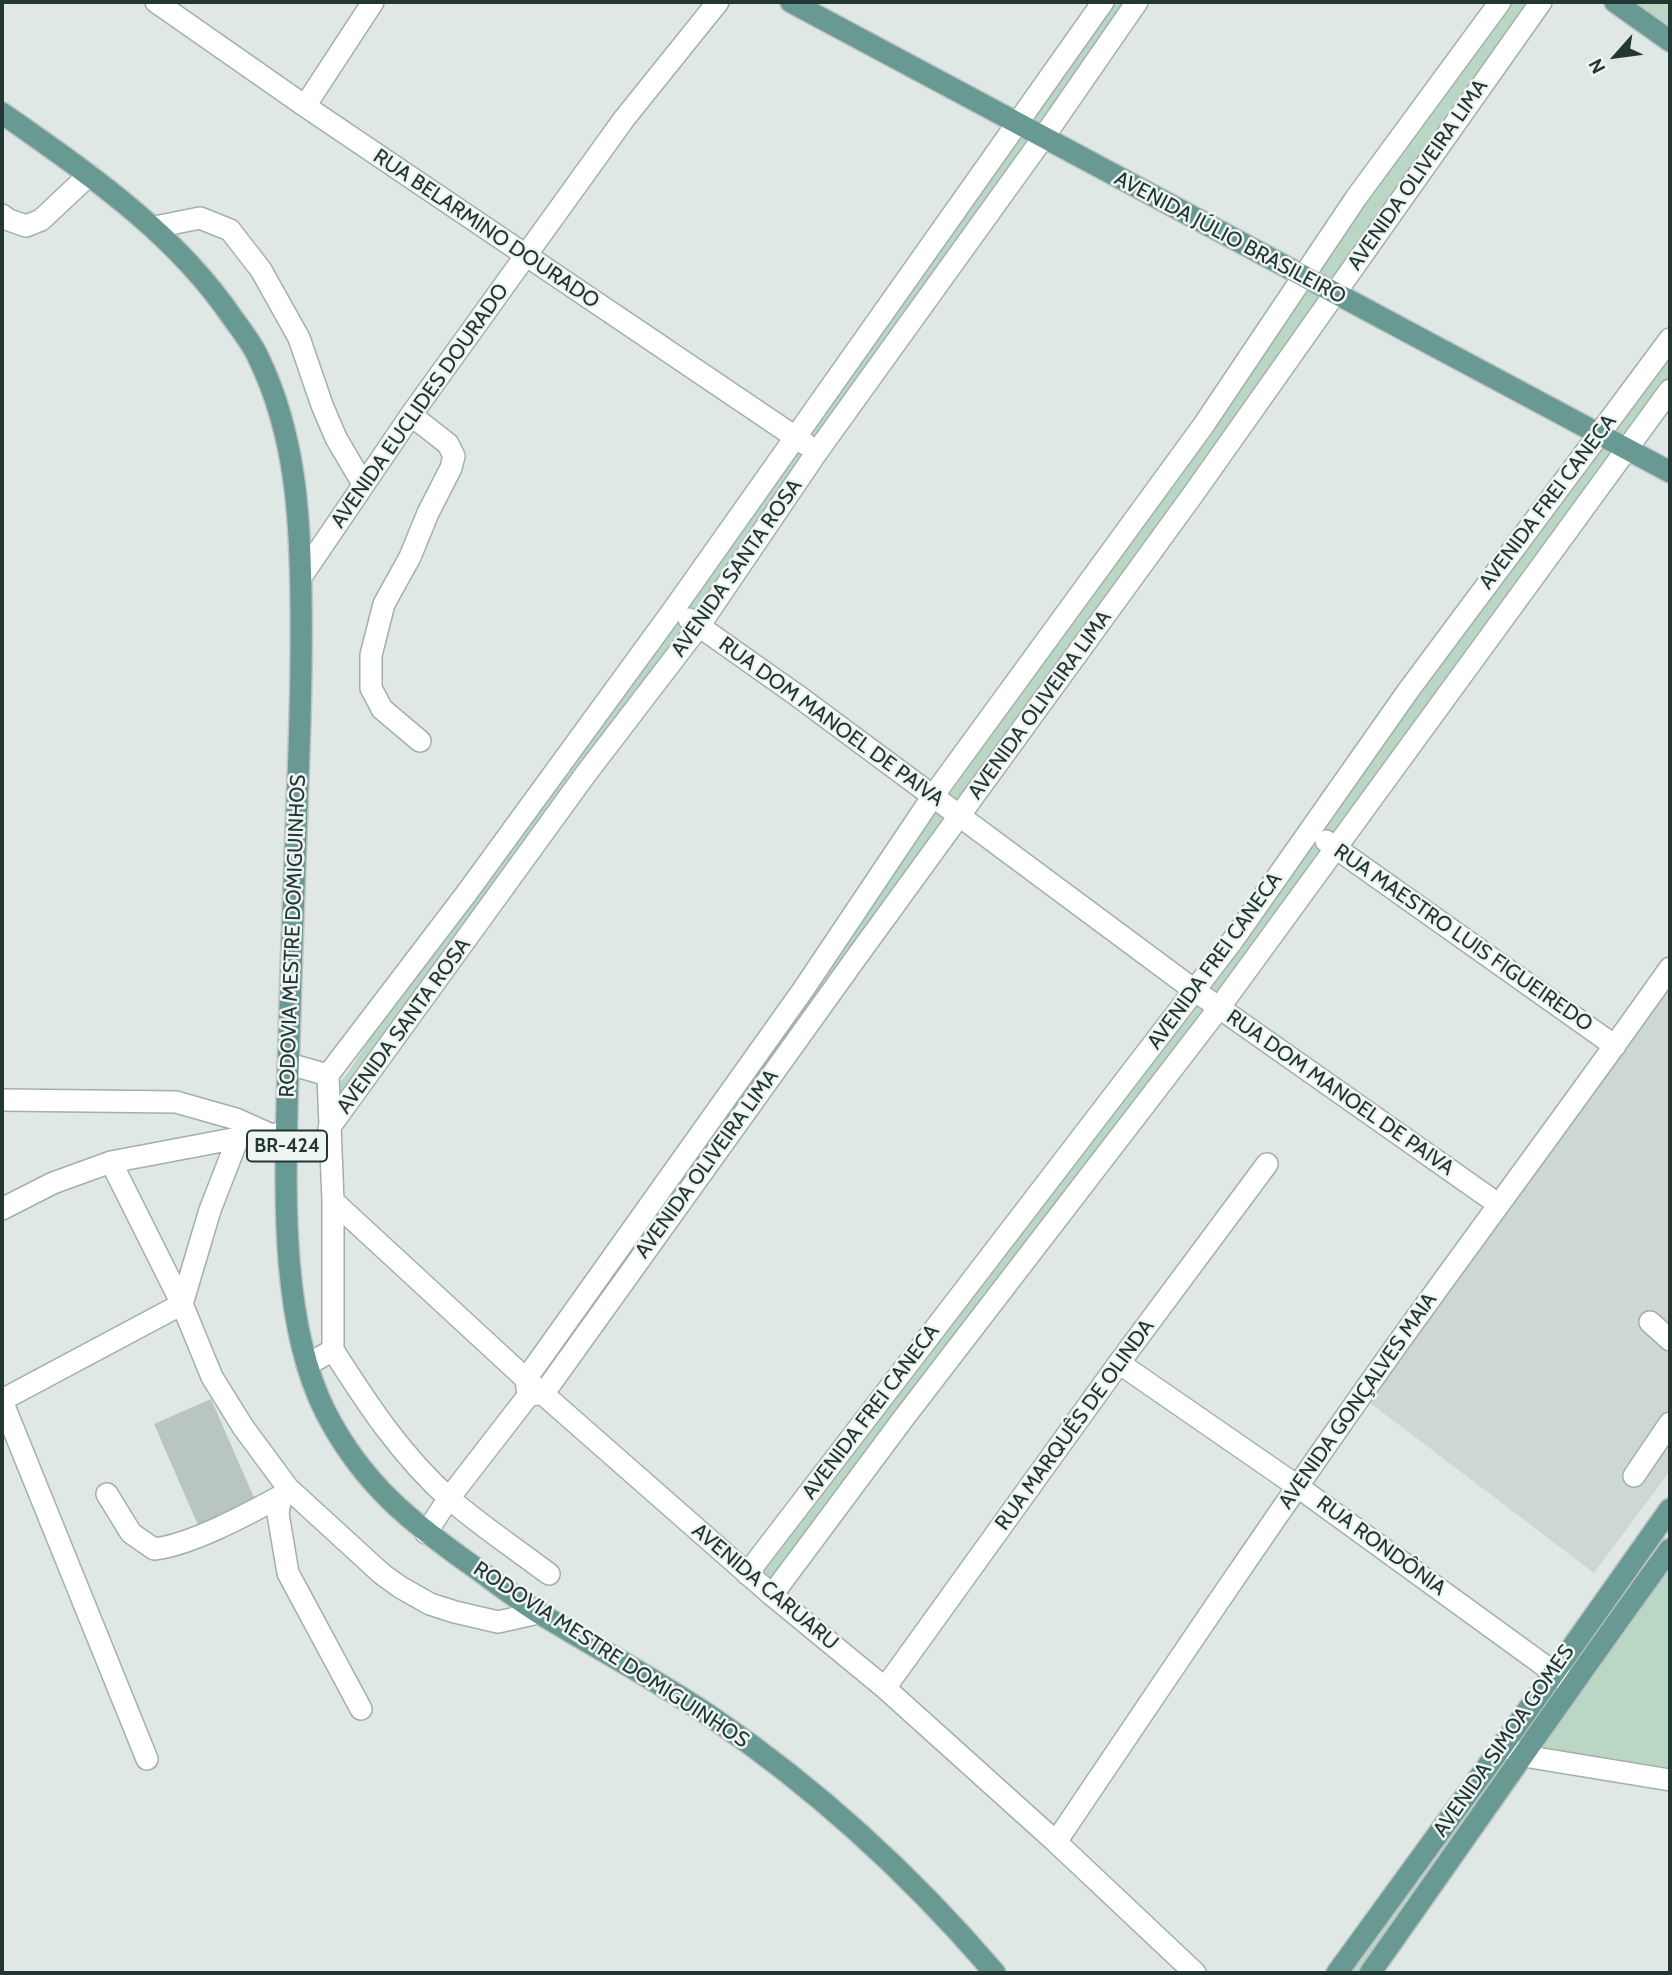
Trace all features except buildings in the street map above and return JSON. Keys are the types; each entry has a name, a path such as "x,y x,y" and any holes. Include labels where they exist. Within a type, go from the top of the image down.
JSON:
{"main road":[{"name":"AVENIDA JÚLIO BRASILEIRO","path":"791,2 1670,472"},
{"path":"1615,2 1670,41"},
{"name":"RODOVIA MESTRE DOMIGUINHOS","path":"2,113 89,175 155,228 214,289 258,355 282,418 295,472 300,524 302,666 289,1064 277,1133 292,1282 307,1365 327,1414 353,1458 380,1493 426,1533 538,1613 709,1715 796,1777 878,1848 996,1973"},
{"name":"AVENIDA SIMOA GOMES","path":"1337,1973 1670,1509"},
{"name":"AVENIDA SIMOA GOMES","path":"1370,1973 1571,1685 1670,1549"}],"street":[{"name":"RUA BELARMINO DOURADO","path":"156,2 305,106 817,452"},
{"path":"305,106 373,2"},
{"name":"AVENIDA EUCLIDES DOURADO","path":"301,577 411,415 624,119 718,2"},
{"name":"AVENIDA SANTA ROSA","path":"328,1075 442,925 674,609 1103,2"},
{"name":"AVENIDA SANTA ROSA","path":"330,1128 585,775 699,626 817,452 1044,138 1137,2"},
{"name":"AVENIDA OLIVEIRA LIMA","path":"533,1389 642,1215 803,990 933,796 1203,426 1356,198 1500,2"},
{"name":"AVENIDA OLIVEIRA LIMA","path":"426,1533 449,1498 533,1389 661,1229 1194,493 1541,2"},
{"path":"2,215 26,226 41,220 89,175"},
{"path":"155,228 200,218 230,230 261,270 299,338 321,405 336,438 363,484"},
{"name":"AVENIDA FREI CANECA","path":"747,1574 1194,990 1408,691 1670,339"},
{"name":"AVENIDA FREI CANECA","path":"772,1595 903,1419 1219,1008 1670,390"},
{"path":"411,415 448,444 454,456 410,557 384,604 371,655 371,688 382,709 420,741"},
{"name":"RUA DOM MANOEL DE PAIVA","path":"674,609 798,696 1194,990 1498,1204"},
{"name":"RUA MAESTRO LUIS FIGUEIREDO","path":"1311,829 1615,1046"},
{"name":"AVENIDA GONÇALVES MAIA","path":"1056,1842 1297,1486 1670,968"},
{"path":"289,1064 328,1075 333,1201 333,1350 361,1394 399,1445 449,1498 549,1574"},
{"path":"2,1100 176,1102 277,1133"},
{"path":"2,1209 53,1183 111,1161 277,1133"},
{"path":"147,1759 2,1401 182,1304 210,1210 238,1138"},
{"path":"111,1161 182,1304 212,1377 285,1492 382,1574 430,1604 498,1622 538,1613"},
{"name":"RUA MARQUÊS DE OLINDA","path":"885,1688 1119,1363 1267,1164"},
{"name":"AVENIDA CARUARU","path":"333,1201 533,1389 747,1574 885,1688 1056,1842 1195,1973"},
{"path":"642,1215 661,1229"},
{"path":"1650,1322 1670,1340"},
{"path":"307,1365 333,1350"},
{"name":"RUA RONDÔNIA","path":"1119,1363 1297,1486 1571,1685"},
{"path":"879,1401 903,1419"},
{"path":"1634,1476 1670,1423"},
{"path":"107,1494 131,1533 154,1549 170,1547 249,1513 285,1492"},
{"path":"285,1492 278,1524 288,1573 361,1709"},
{"path":"1503,1745 1524,1756 1670,1780"}],"shaded area":[{"path":"1670,973 1670,1471 1594,1573 1365,1399"}],"green space":[{"path":"1100,2 1134,2 1045,131 1021,119"},
{"path":"1506,2 1535,2 1333,285 1311,275"},
{"path":"1624,2 1670,2 1670,34"},
{"path":"1012,130 1038,140 817,445 802,437"},
{"path":"1305,284 1327,295 960,809 940,795"},
{"path":"1670,345 1670,382 1624,443 1604,432"},
{"path":"795,445 810,454 697,620 680,608"},
{"path":"1595,446 1616,453 1335,841 1318,827"},
{"path":"675,617 689,627 333,1117 332,1076 339,1082 345,1077 386,1015"},
{"path":"933,803 954,818 677,1199 534,1384"},
{"path":"1312,835 1329,849 1217,1001 1201,990"},
{"path":"1194,997 1212,1008 770,1590 752,1574"},
{"path":"1670,1562 1670,1768 1537,1749"},
{"path":"1503,1741 1517,1755 1361,1973 1342,1973"}]}
